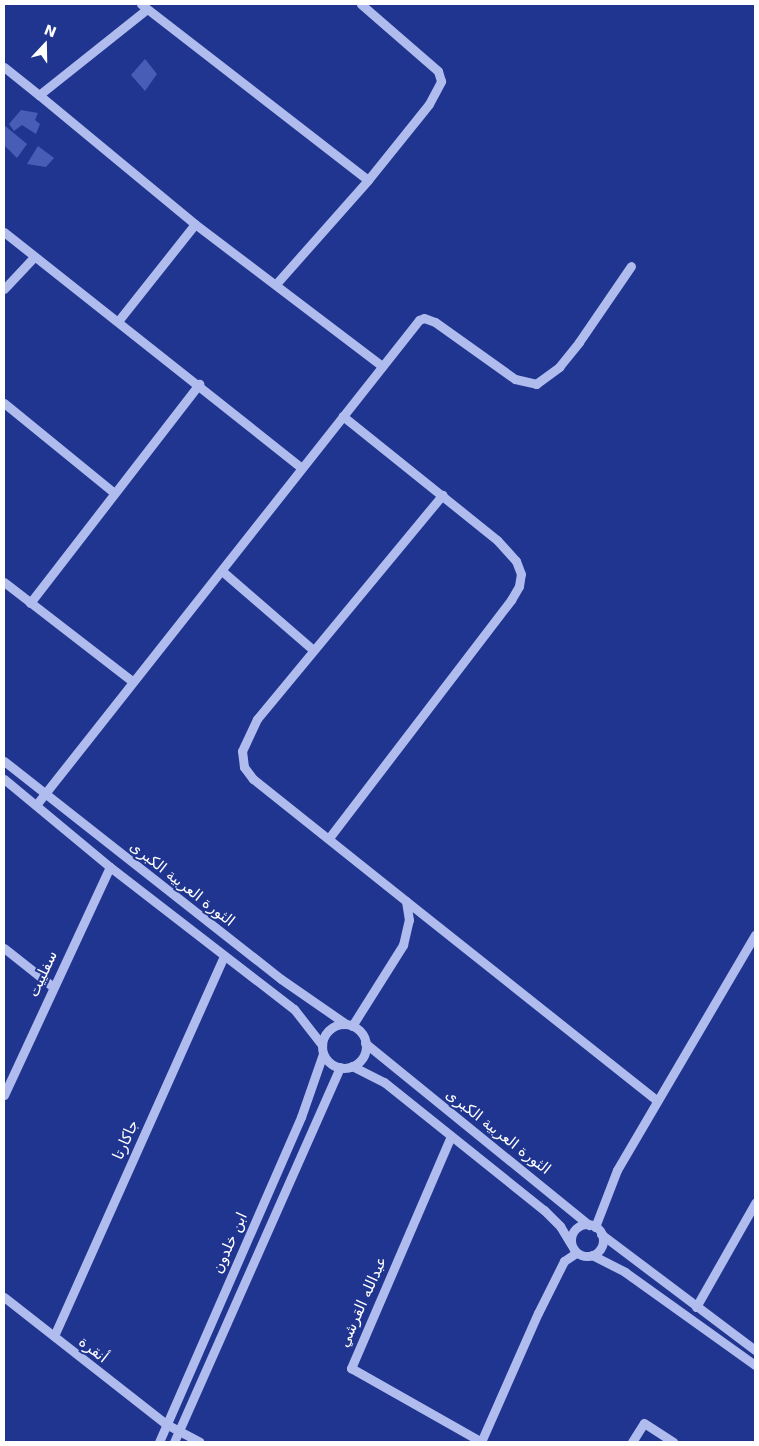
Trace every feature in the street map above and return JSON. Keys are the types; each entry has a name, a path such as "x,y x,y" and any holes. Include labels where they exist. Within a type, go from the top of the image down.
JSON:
{"street":[{"path":"276,284 368,180 430,104 441,81 438,71 361,4"},
{"path":"39,95 144,6 368,180"},
{"path":"4,67 195,224 382,366"},
{"path":"119,320 195,224"},
{"path":"4,232 34,257 119,320 301,467"},
{"path":"4,289 34,257"},
{"path":"36,805 132,681 222,571 301,467 382,366 424,318 436,322 515,379 536,384 559,367 579,342 631,266"},
{"path":"30,603 113,492 199,384"},
{"path":"4,403 113,492"},
{"path":"329,838 519,586 521,574 516,561 497,540 342,416"},
{"path":"442,495 312,649 257,719 242,751 244,767 253,779 657,1101"},
{"path":"222,571 312,649"},
{"path":"4,582 132,681"},
{"name":"الثورة العربية الكبرى","path":"4,761 281,979 349,1025"},
{"name":"الثورة العربية الكبرى","path":"4,779 110,867 304,1018 323,1050"},
{"name":"سفلييت","path":"4,1095 52,986 110,867"},
{"path":"406,901 409,920 403,945 349,1025 327,1032 323,1050 331,1064 340,1067 352,1066 384,1082 544,1210 560,1226 576,1252 592,1255 625,1272 755,1365"},
{"path":"592,1255 602,1244 595,1228 617,1170 755,935"},
{"path":"4,948 52,986"},
{"name":"جاكارتا","path":"54,1336 224,956"},
{"path":"270,993 281,979"},
{"path":"349,1025 365,1042 362,1057 352,1066"},
{"name":"الثورة العربية الكبرى","path":"365,1042 595,1228 696,1307 755,1350"},
{"name":"ابن خلدون","path":"159,1442 301,1117 323,1050"},
{"name":"ابن خلدون","path":"174,1442 340,1067"},
{"name":"عبدالله القرشي","path":"451,1136 350,1368 482,1442"},
{"path":"696,1307 755,1203"},
{"path":"571,1244 575,1229 595,1228"},
{"path":"482,1442 546,1297 564,1261 576,1252"},
{"name":"أنقرة","path":"4,1297 166,1424 200,1442"},
{"path":"632,1442 644,1423 673,1442"}],"building":[{"path":"145,59 157,74 145,91 131,75"},
{"path":"21,110 38,113 35,120 40,124 36,134 22,125 14,131 9,124"},
{"path":"4,125 27,144 17,158 4,145"},
{"path":"38,146 54,158 46,167 27,164"}]}
